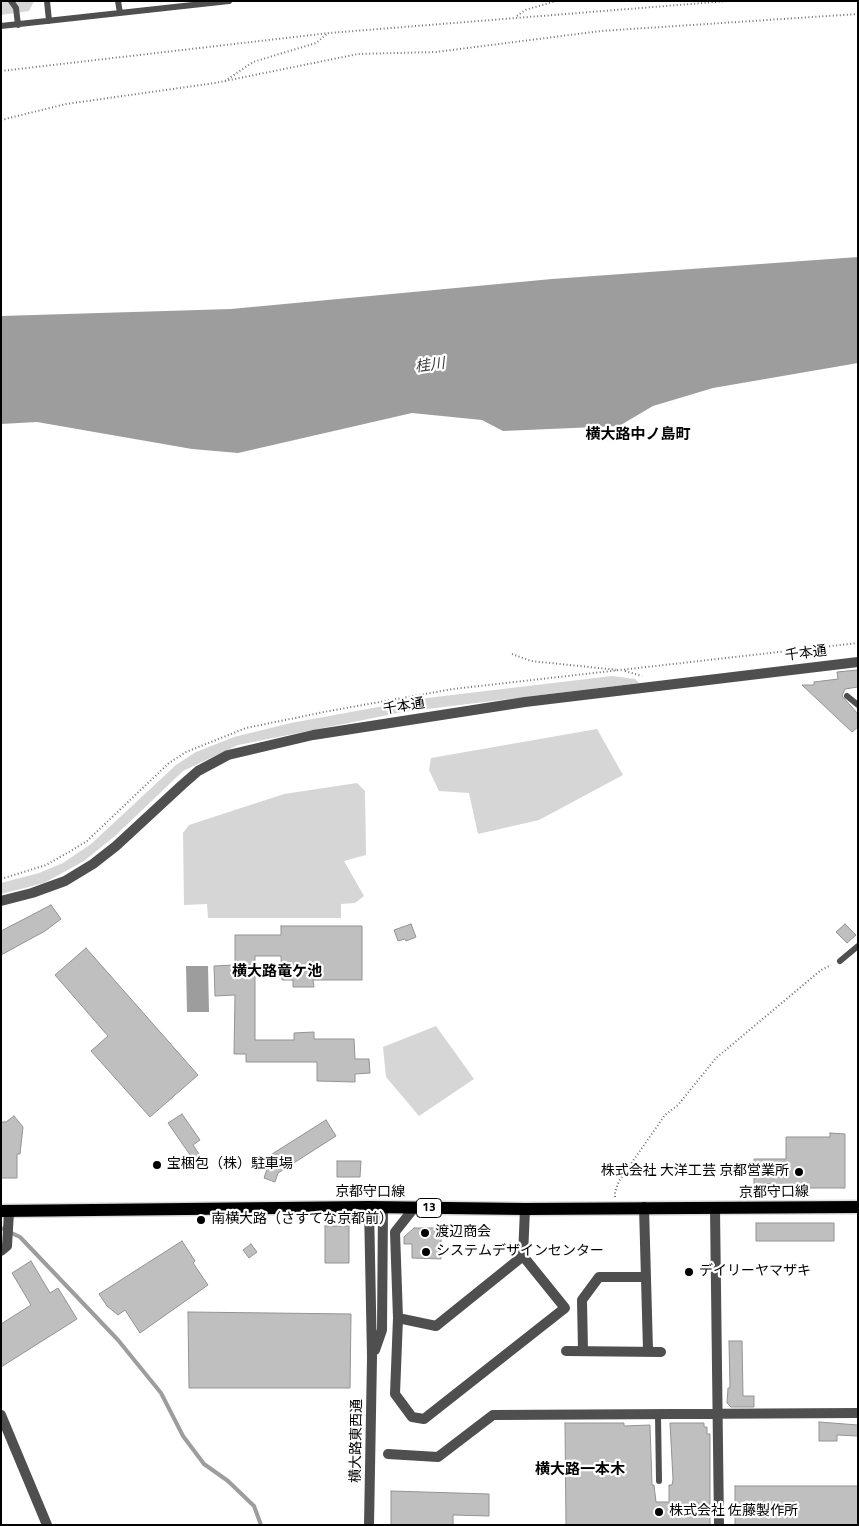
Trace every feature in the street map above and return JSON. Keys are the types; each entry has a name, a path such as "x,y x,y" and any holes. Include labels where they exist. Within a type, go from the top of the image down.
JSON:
{"main road":[{"name":"京都守口線","path":"6,1215 369,1207 526,1209 858,1207"}],"street":[{"name":"千本通","path":"1,901 32,893 64,881 93,864 116,846 198,771 228,756 313,735 525,702 858,662"},
{"name":"横大路東西通","path":"369,1207 372,1358 369,1525"},
{"name":"横大路東西通","path":"372,1358 382,1330 383,1207"},
{"path":"644,1207 648,1350"},
{"path":"414,1208 395,1232 398,1318 395,1394 412,1417 424,1419 565,1308 523,1256 526,1209"},
{"path":"715,1208 719,1525"},
{"path":"1,1251 7,1246 6,1215"},
{"path":"398,1318 436,1326 523,1256"},
{"path":"583,1351 582,1300 599,1277 646,1277"},
{"path":"566,1351 648,1350 661,1352"},
{"path":"388,1454 438,1457 493,1415 858,1413"},
{"path":"1,1415 47,1525"}],"lane":[{"path":"11,1 16,8 18,24"},
{"path":"47,1 49,21"},
{"path":"118,1 120,13"},
{"path":"1,26 120,13 175,4 229,1"},
{"path":"847,696 858,705"},
{"path":"840,961 858,946"},
{"path":"658,1415 659,1481"}],"path":[{"path":"516,16 524,10 556,1"},
{"path":"1,71 329,33 516,16 728,1"},
{"path":"1,120 66,104 223,82 358,54 436,52 600,31 858,14"},
{"path":"223,82 253,62 316,43 329,33"},
{"path":"512,654 530,661 623,671 645,677"},
{"path":"616,1208 614,1192 619,1181 665,1115 678,1105 716,1058 821,970 840,961"}],"shaded area":[{"path":"1,1 34,1 29,11 1,15"},
{"path":"612,676 635,679 639,683 403,712 238,745 183,771 115,836 84,861 44,883 1,894 1,883 39,873 63,863 91,844 176,765 196,752 234,737 291,723 427,698"},
{"path":"597,729 623,775 539,820 478,834 469,793 439,791 429,770 431,758"},
{"path":"357,783 365,791 366,855 344,861 364,896 355,903 341,904 341,918 208,918 207,904 184,905 183,833 189,825 284,794"},
{"path":"436,1026 474,1079 419,1116 386,1077 383,1047"}],"water":[{"name":"桂川","path":"858,257 858,363 713,388 653,406 619,426 503,431 482,420 412,413 238,453 192,449 37,422 1,424 1,316 231,309 552,279"},
{"path":"186,966 208,966 209,1012 187,1012"}],"building":[{"path":"858,670 858,687 845,689 842,696 858,714 858,727 852,732 802,685 814,685 814,682 838,679 837,672"},
{"path":"51,905 61,919 45,931 1,955 1,931"},
{"path":"411,924 416,937 406,941 405,939 398,941 394,930"},
{"path":"845,924 856,935 847,943 836,932"},
{"path":"281,926 362,926 362,980 313,980 314,987 293,987 293,980 282,980 281,956 255,956 255,1040 294,1040 294,1033 314,1032 314,1039 354,1039 355,1059 369,1059 370,1073 355,1074 355,1082 317,1081 317,1062 246,1062 246,1054 234,1054 235,995 215,996 214,966 235,965 235,935 281,935"},
{"path":"86,948 198,1075 150,1117 91,1051 108,1036 55,975"},
{"path":"182,1114 200,1140 193,1145 203,1160 197,1165 168,1123"},
{"path":"14,1116 23,1127 20,1154 17,1154 17,1178 1,1178 1,1122 6,1122"},
{"path":"326,1120 336,1136 278,1173 275,1182 264,1178 272,1154"},
{"name":"株式会社 大洋工芸 京都営業所","path":"830,1133 845,1134 845,1188 771,1188 771,1184 754,1184 754,1159 786,1159 786,1137 830,1137"},
{"path":"337,1161 361,1161 360,1177 337,1177"},
{"path":"756,1223 834,1223 834,1241 756,1241"},
{"path":"325,1226 349,1226 349,1263 325,1263"},
{"path":"414,1228 441,1228 441,1259 412,1258 412,1244 404,1244 404,1237"},
{"path":"182,1241 195,1261 193,1263 208,1285 140,1333 125,1310 118,1315 107,1306 99,1294"},
{"path":"251,1244 257,1252 249,1258 243,1250"},
{"path":"31,1261 50,1293 58,1288 77,1319 1,1367 1,1324 31,1305 12,1273"},
{"path":"188,1312 351,1314 350,1388 189,1388"},
{"path":"729,1341 742,1341 743,1396 754,1396 754,1407 731,1407 727,1403 728,1388 730,1388"},
{"path":"819,1422 858,1425 858,1436 837,1435 837,1441 819,1441"},
{"path":"565,1423 624,1423 624,1426 650,1425 652,1485 654,1485 656,1502 669,1502 669,1485 672,1485 673,1479 670,1423 704,1423 704,1427 707,1427 707,1434 710,1434 710,1525 566,1525"},
{"path":"735,1486 858,1486 858,1525 735,1525"},
{"path":"391,1491 489,1494 489,1516 453,1515 453,1525 391,1525"}],"waterway":[{"path":"1,1228 20,1237 118,1340 161,1393 183,1436 204,1464 228,1481 254,1506 261,1525"}],"place":[{"name":"宝梱包（株）駐車場","path":"157,1165"},
{"name":"株式会社 大洋工芸 京都営業所","path":"799,1172"},
{"name":"南横大路（さすてな京都前）","path":"201,1220"},
{"name":"渡辺商会","path":"425,1233"},
{"name":"システムデザインセンター","path":"426,1252"},
{"name":"デイリーヤマザキ","path":"689,1272"},
{"name":"株式会社 佐藤製作所","path":"659,1512"}],"district":[{"name":"横大路中ノ島町","path":"638,435"},
{"name":"横大路竜ケ池","path":"277,972"},
{"name":"横大路一本木","path":"580,1470"}]}
